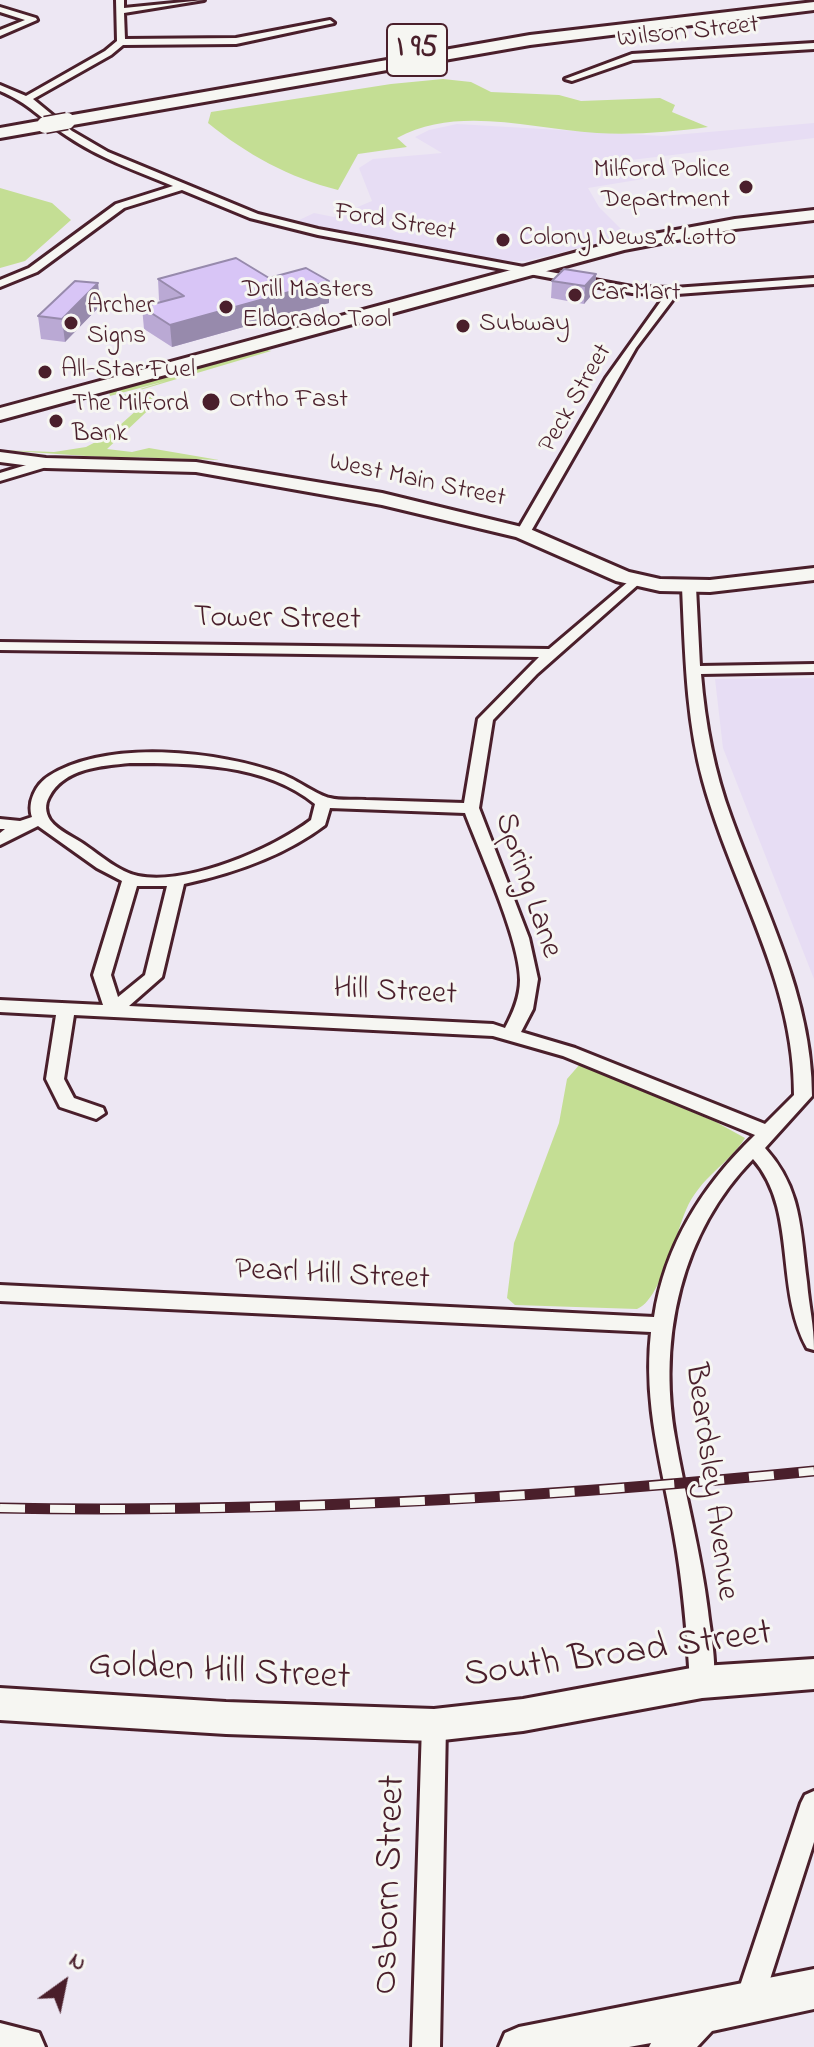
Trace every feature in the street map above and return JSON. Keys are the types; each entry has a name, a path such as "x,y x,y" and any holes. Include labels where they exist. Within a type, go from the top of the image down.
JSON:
{"highway":[{"name":"I 95","path":"0,133 50,119 521,32 780,0"},
{"name":"I 95","path":"0,122 50,119 615,27 814,6"},
{"path":"615,27 744,18 814,17"}],"main road":[{"path":"0,414 524,270 668,236 814,215"},
{"name":"West Main Street","path":"0,457 46,463 196,467 382,499 523,533 635,580 689,587 814,574"},
{"name":"South Broad Street","path":"434,1725 523,1715 702,1682 814,1674"},
{"name":"Golden Hill Street","path":"0,1704 226,1718 434,1725"},
{"path":"519,2047 701,2014 814,1989"},
{"path":"669,2047 701,2014"},
{"path":"0,2043 25,2047"}],"street":[{"path":"120,0 121,42"},
{"path":"122,11 168,7 200,0"},
{"path":"0,9 33,20 0,33"},
{"path":"27,99 108,53 121,42 236,41 330,23"},
{"name":"Wilson Street","path":"569,79 632,57 814,46"},
{"name":"Ford Street","path":"0,88 27,99 75,138 180,187 283,225 620,288 674,291 814,281"},
{"path":"0,284 18,279 120,206 180,187"},
{"name":"Peck Street","path":"523,533 552,488 616,371 674,291"},
{"path":"0,477 46,463"},
{"name":"Spring Lane","path":"511,1034 524,1009 529,979 520,938 471,808 486,719 553,653 635,580"},
{"name":"Beardsley Avenue","path":"689,587 698,722 713,789 728,830 787,949 803,998 812,1051 809,1079 803,1096 724,1179 696,1220 675,1271 661,1325 659,1379 662,1424 688,1547 702,1682"},
{"name":"Tower Street","path":"0,646 553,653"},
{"path":"694,670 814,668"},
{"path":"40,820 39,799 51,782 73,767 109,759 216,763 247,768 300,789 323,803 471,808"},
{"path":"40,820 131,879 176,883 290,842 319,822 323,803"},
{"path":"0,840 21,826 40,820"},
{"path":"0,824 21,826"},
{"path":"131,879 102,975 114,1010 153,977 176,883"},
{"name":"Hill Street","path":"0,1006 457,1026 511,1034 569,1052 769,1133"},
{"path":"66,1008 55,1079 67,1102 96,1113"},
{"path":"754,1148 788,1168 804,1194 807,1322 814,1342"},
{"name":"Pearl Hill Street","path":"0,1293 661,1325"},
{"name":"Osborn Street","path":"426,2047 434,1725"},
{"path":"748,2003 814,1803"}],"shaded area":[{"path":"814,123 814,138 631,160 649,178 588,188 599,207 628,236 526,261 497,261 293,223 314,213 334,217 372,201 359,168 373,159 442,153 415,137 429,130 457,124 662,136"},
{"path":"814,678 814,979 723,748 715,679"}],"green space":[{"path":"443,79 471,82 491,92 559,95 581,101 660,98 675,105 672,112 708,127 611,134 495,122 445,123 420,128 397,138 407,147 358,154 338,190 269,164 208,123 211,112"},
{"path":"0,188 52,203 71,220 25,261 0,268"},
{"path":"264,349 271,351 140,390 159,400 107,449 132,452 149,448 219,460 129,457 230,466 0,450 54,452 86,447 109,435 139,408 122,394 134,396 127,393 166,381 110,396 109,392"},
{"path":"580,1064 716,1122 745,1138 692,1199 660,1280 653,1293 637,1309 515,1305 507,1298 514,1243 559,1123 567,1079"}],"building":[{"path":"236,258 269,278 306,268 329,281 170,325 142,307 184,296 158,279"},
{"path":"564,269 596,274 585,286 552,281"},
{"path":"75,281 98,283 62,319 38,316"}],"railway":[{"path":"0,1508 204,1508 408,1502 611,1489 814,1471"}],"place":[{"name":"Milford Police Department","path":"746,187"},
{"name":"Colony News & Lotto","path":"503,240"},
{"name":"Car Mart","path":"575,295"},
{"name":"Drill Masters Eldorado Tool","path":"226,307"},
{"name":"Archer Signs","path":"71,323"},
{"name":"Subway","path":"463,326"},
{"name":"All-Star Fuel","path":"45,372"},
{"name":"Ortho Fast","path":"211,402"},
{"name":"The Milford Bank","path":"56,421"}]}
